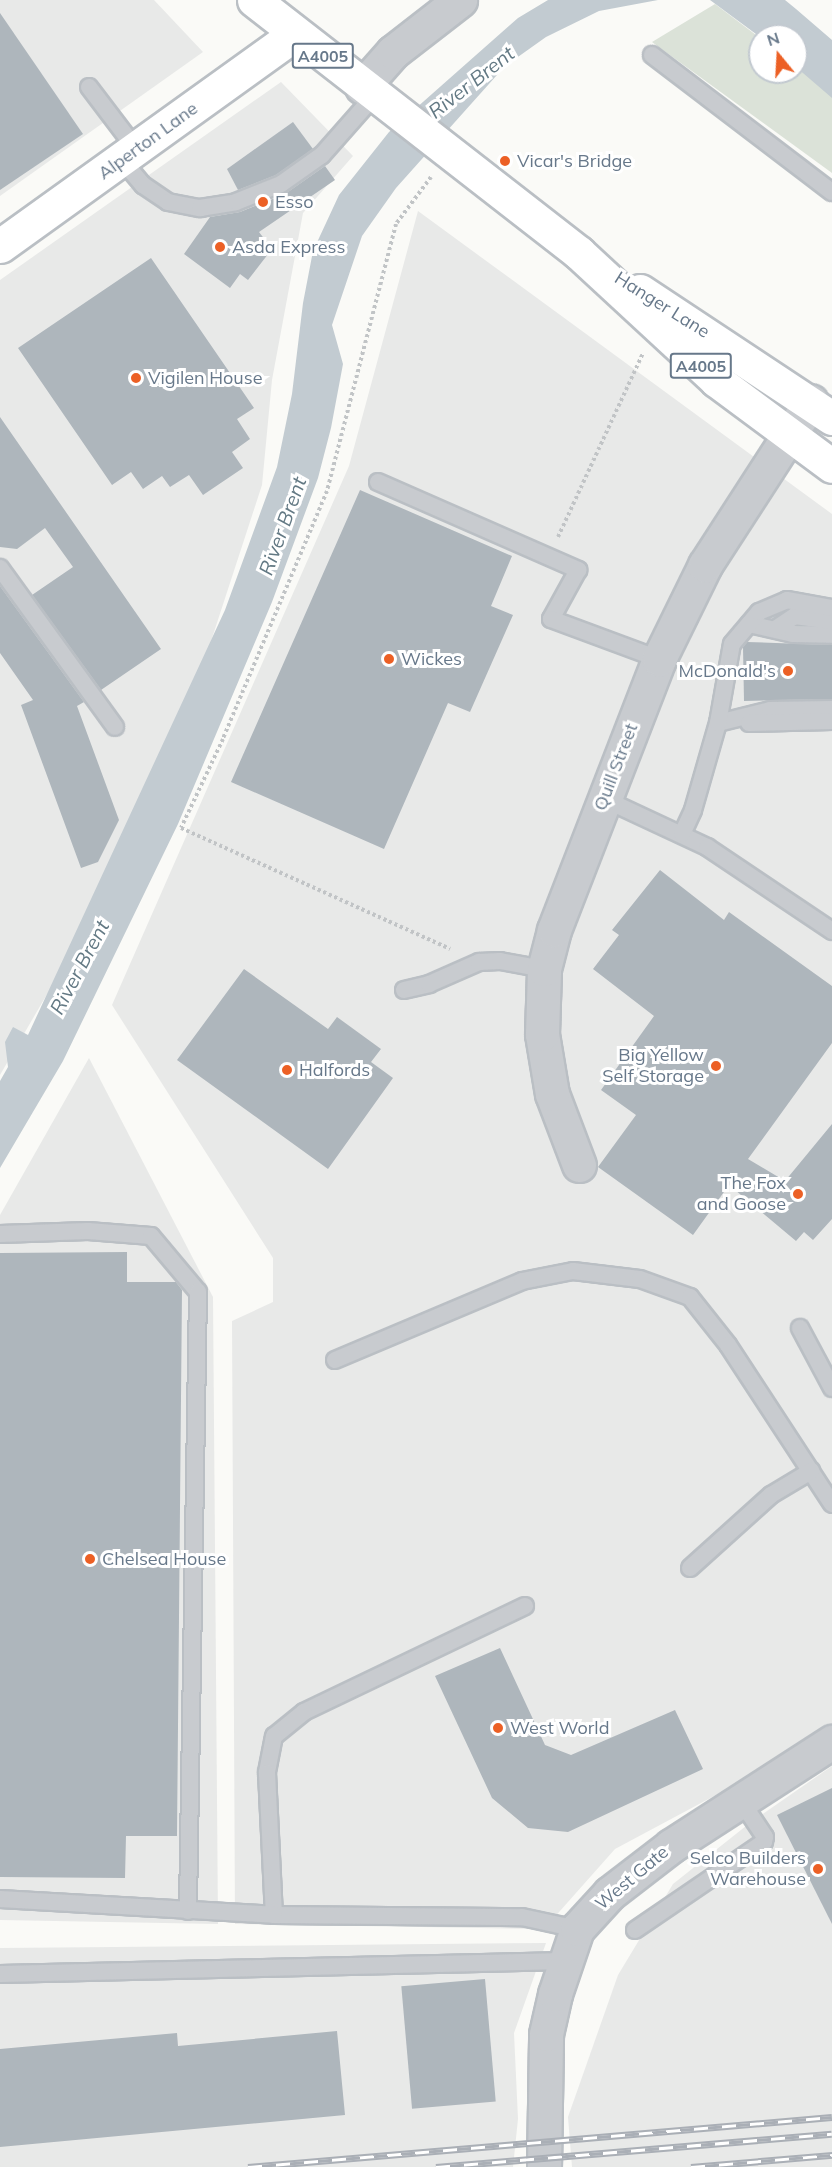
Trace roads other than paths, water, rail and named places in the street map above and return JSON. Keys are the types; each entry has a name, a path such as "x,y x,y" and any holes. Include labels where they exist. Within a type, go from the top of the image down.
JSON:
{"main road":[{"name":"A4005","path":"254,0 377,98"},
{"name":"Alperton Lane","path":"0,246 295,34"},
{"name":"Hanger Lane","path":"377,98 454,155 579,254 716,380 832,465"},
{"name":"Hanger Lane","path":"579,254 821,410"}],"street":[{"path":"377,98 393,52 460,0"},
{"name":"Quill Street","path":"579,1165 561,1123 545,1060 541,1010 544,969 567,889 659,658 705,565 788,434 821,410"},
{"name":"West Gate","path":"544,2167 543,2092 546,2034 565,1961 577,1929 610,1893 670,1846 832,1742"}],"lane":[{"path":"652,55 832,192"},
{"path":"89,87 129,155 143,185 168,202 200,208 236,202 282,184 321,155 377,98"},
{"path":"378,482 578,570 551,619 659,658"},
{"path":"0,568 115,727"},
{"path":"682,834 693,810 718,723 732,644 759,612 787,600 832,608"},
{"path":"777,628 795,616 832,621"},
{"path":"749,624 777,628 793,634 832,635"},
{"path":"718,723 770,710 832,709"},
{"path":"718,723 832,721"},
{"path":"604,799 707,847 832,932"},
{"path":"404,990 429,984 479,962 500,961 544,969"},
{"path":"0,1234 88,1232 151,1236 198,1292 188,1911"},
{"path":"334,1360 522,1281 573,1271 640,1279 690,1297 728,1345 832,1504"},
{"path":"800,1328 832,1388"},
{"path":"690,1568 771,1495 811,1471"},
{"path":"274,1915 267,1773 274,1736 304,1712 525,1606"},
{"path":"635,1930 764,1842 765,1837 741,1801"},
{"path":"0,1899 274,1915 522,1917 577,1929"},
{"path":"0,1974 565,1961"}],"water":[{"name":"River Brent","path":"548,0 658,0 599,11 546,37 505,66 396,188 362,236 332,325 343,364 331,428 318,478 272,602 178,824 63,1061 0,1168 0,1081 8,1067 5,1042 13,1027 28,1035 225,610 277,467 292,394 303,303 313,251 339,195 389,132 518,18"},
{"path":"710,0 785,0 832,40 832,98 808,77 808,24 748,24 748,28"}],"railway":[{"path":"248,2167 832,2117"},
{"path":"436,2167 832,2134"},
{"path":"691,2167 832,2155"}],"place":[{"name":"Vicar's Bridge","path":"505,161"},
{"name":"Esso","path":"263,202"},
{"name":"Asda Express","path":"220,247"},
{"name":"Vigilen House","path":"136,378"},
{"name":"Wickes","path":"389,659"},
{"name":"McDonald's","path":"788,671"},
{"name":"Big Yellow Self Storage","path":"716,1066"},
{"name":"Halfords","path":"287,1070"},
{"name":"The Fox and Goose","path":"798,1194"},
{"name":"Chelsea House","path":"90,1559"},
{"name":"West World","path":"498,1728"},
{"name":"Selco Builders Warehouse","path":"818,1869"}]}
